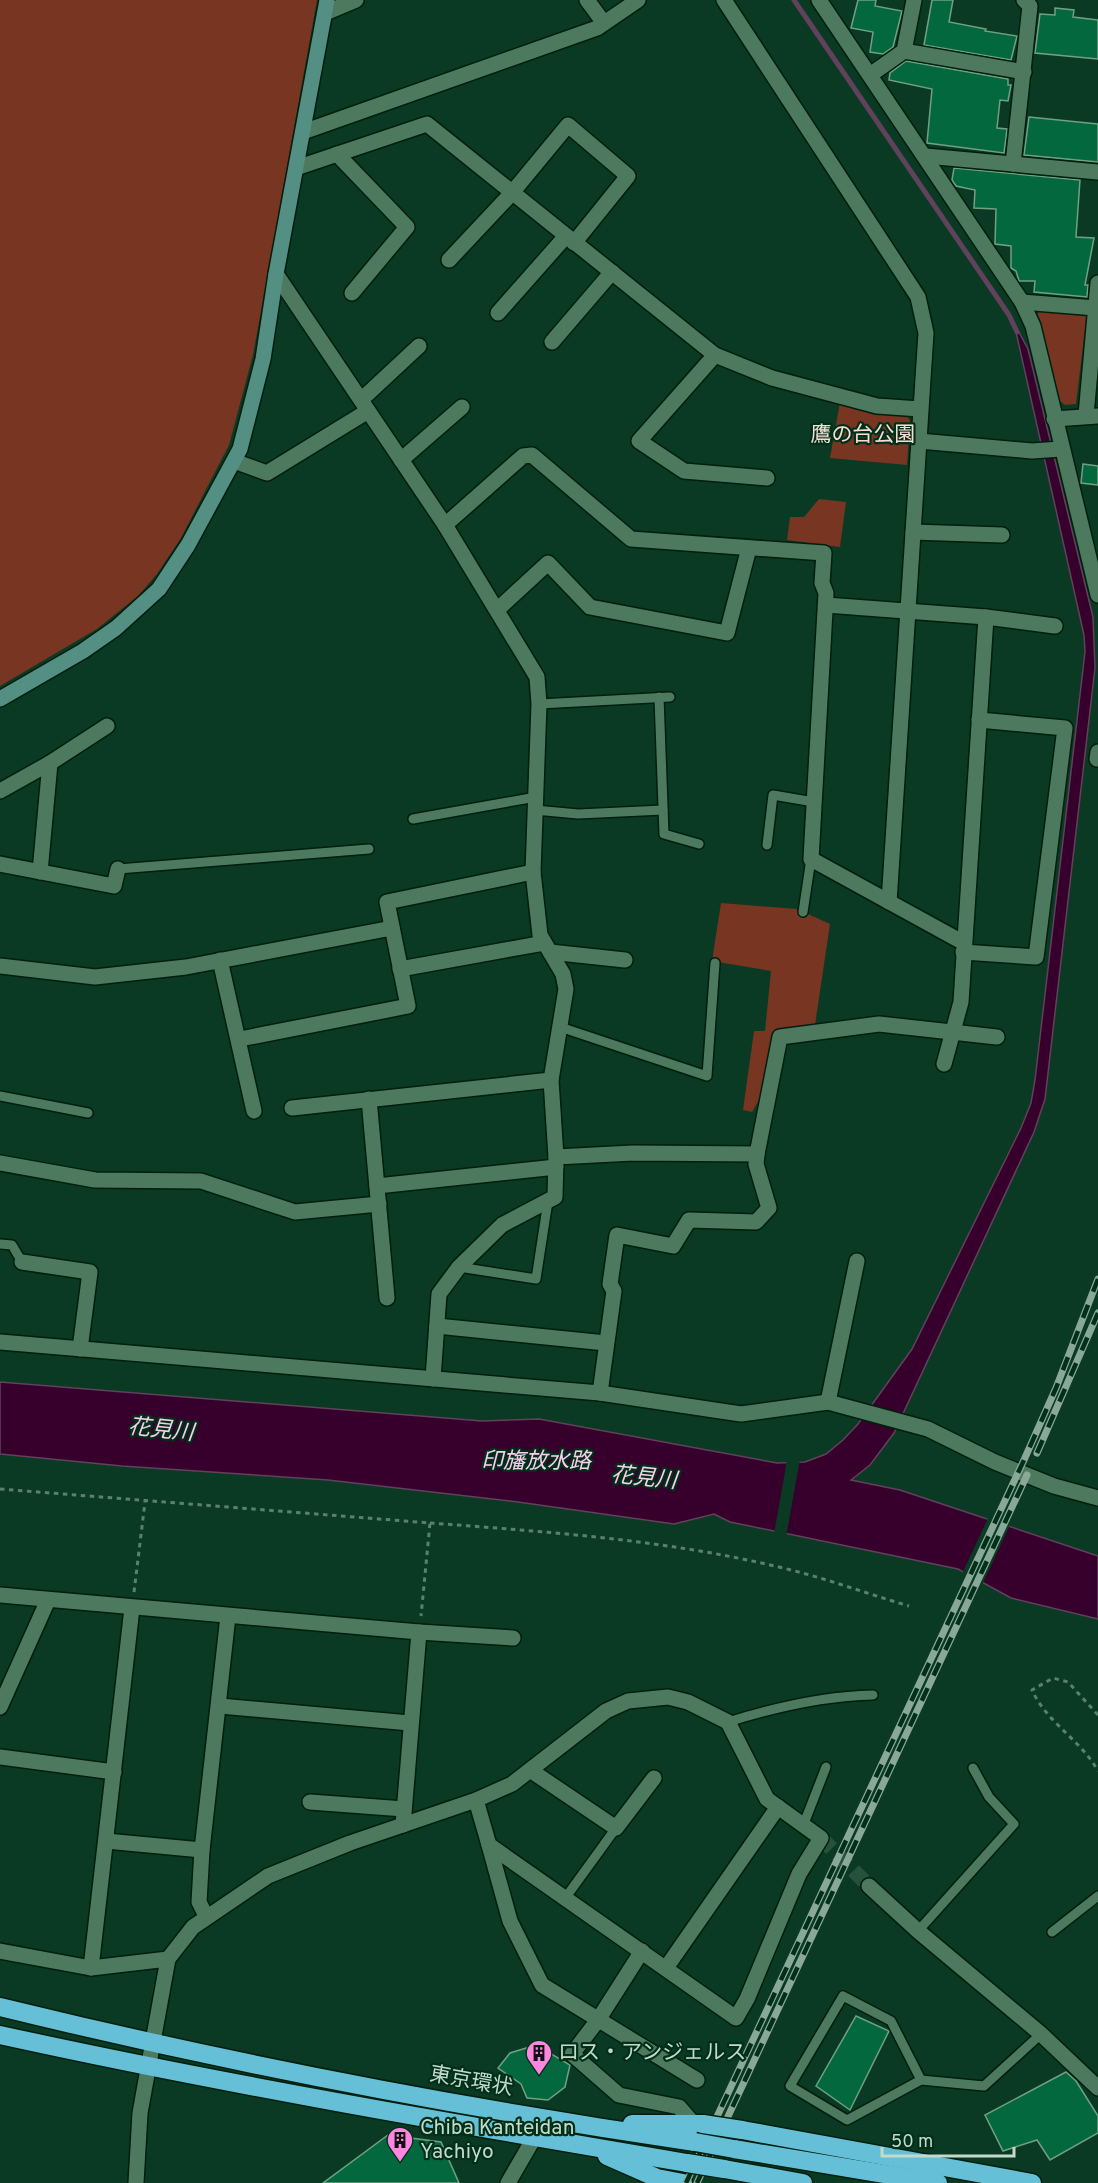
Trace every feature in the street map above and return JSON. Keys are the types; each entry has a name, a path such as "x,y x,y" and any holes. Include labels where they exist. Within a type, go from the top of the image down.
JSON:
{"highway":[{"name":"東京環状","path":"0,2007 153,2044 297,2073 588,2126 938,2183"},
{"path":"0,2035 148,2066 534,2138 803,2183"},
{"path":"588,2126 698,2123 1032,2183"},
{"path":"584,2145 657,2178 680,2183"}],"street":[{"path":"0,699 83,651 116,628 159,589 188,545 234,461 240,449 263,359 276,274 326,7 356,0"},
{"path":"587,0 604,23"},
{"path":"303,132 597,28 638,0"},
{"path":"724,0 918,297 926,333 889,902"},
{"path":"819,0 1022,302 1033,326 1054,419 1058,449 1098,595"},
{"path":"870,75 904,51 914,0"},
{"path":"1012,164 1030,6 1024,0"},
{"path":"904,51 1024,72"},
{"path":"296,168 427,124 511,194 715,355 772,378 866,403 920,409"},
{"path":"449,260 511,194 568,125 628,176 498,314"},
{"path":"337,154 407,227 352,293"},
{"path":"926,156 1098,172"},
{"path":"552,342 612,272"},
{"path":"276,274 445,525 498,609 534,669 539,704 533,872 540,934 563,974 566,989 551,1080 556,1162 555,1197 502,1225 459,1267 439,1294 433,1379"},
{"path":"1054,419 1092,415 1098,283"},
{"path":"1022,302 1096,308"},
{"path":"234,461 267,472 365,406 419,346"},
{"path":"715,355 639,441 684,471 767,478"},
{"path":"401,460 462,407"},
{"path":"919,441 1032,451 1058,449"},
{"path":"445,525 523,456 532,455 630,539 824,553 822,583 826,593 826,605 812,859 964,947 1036,957 1065,728 979,720"},
{"path":"913,532 1002,535"},
{"path":"498,609 548,563 590,607 727,633 749,548"},
{"path":"826,605 986,617 1055,626"},
{"path":"944,1064 961,1002 986,617"},
{"path":"0,791 50,763 107,726"},
{"path":"1097,759 1098,752"},
{"path":"40,872 50,763"},
{"path":"0,864 114,886 118,869"},
{"path":"240,1039 408,1006 387,902 533,872"},
{"path":"0,966 94,977 220,960 392,928"},
{"path":"400,969 547,947 625,960"},
{"path":"220,960 240,1039 254,1111"},
{"path":"600,1393 614,1292 610,1284 617,1235 673,1246 689,1220 756,1222 769,1208 756,1164 780,1037 879,1023 997,1037"},
{"path":"292,1108 551,1080"},
{"path":"369,1099 387,1298"},
{"path":"377,1186 633,1153 757,1154"},
{"path":"0,1163 95,1180 201,1181 295,1212 379,1204"},
{"path":"828,1402 857,1261"},
{"path":"22,1262 90,1272 80,1349"},
{"path":"437,1326 606,1343"},
{"path":"0,1342 600,1393 741,1414 828,1402 928,1429 995,1462 1054,1486 1098,1498"},
{"path":"0,1595 132,1608 513,1638"},
{"path":"0,1707 48,1600"},
{"path":"91,1968 132,1608"},
{"path":"206,1916 199,1902 202,1850 220,1707 228,1616"},
{"path":"403,1825 419,1632"},
{"path":"136,2183 140,2114 168,1959 182,1937 206,1916 268,1876 350,1842 476,1800 512,1784 585,1725 628,1701 668,1697 688,1702 728,1722 767,1799 821,1838 799,1874 747,1999 736,2018 489,1845"},
{"path":"220,1707 411,1723"},
{"path":"0,1757 114,1772"},
{"path":"530,1770 616,1828 654,1778"},
{"path":"476,1800 510,1921 542,1986 697,2080"},
{"path":"310,1802 404,1809"},
{"path":"666,1968 778,1807"},
{"path":"106,1841 202,1850"},
{"path":"869,1886 918,1931 1041,2034 1098,2088"},
{"path":"0,1951 91,1968 168,1959"},
{"path":"642,1952 598,2020 572,2054 619,2095 679,2107 698,2123"},
{"path":"508,2183 534,2138"}],"lane":[{"path":"659,697 664,834 699,844"},
{"path":"539,704 670,697"},
{"path":"767,845 773,795 814,802"},
{"path":"412,819 536,804 578,814 663,810"},
{"path":"118,869 369,849"},
{"path":"803,912 812,859"},
{"path":"560,1027 707,1076 715,963"},
{"path":"0,1096 88,1113"},
{"path":"459,1267 536,1279 548,1201"},
{"path":"0,1245 12,1245 22,1262"},
{"path":"728,1722 774,1708 828,1698 873,1695"},
{"path":"803,1826 826,1767"},
{"path":"918,1931 1014,1824 989,1797 973,1768"},
{"path":"566,1897 616,1828"},
{"path":"1052,1932 1098,1896"},
{"path":"921,2080 891,2021 843,1996 790,2086 847,2120 921,2080 984,2086 1041,2034"}],"path":[{"path":"0,1489 590,1535 706,1552 787,1569 909,1606"},
{"path":"132,1608 144,1502"},
{"path":"419,1632 430,1523"},
{"path":"1098,1715 1068,1683 1053,1678 1032,1690 1055,1724 1088,1753 1098,1771"}],"green space":[{"path":"0,0 317,0 253,355 229,445 181,538 157,574 138,596 97,629 0,686"},
{"path":"1038,309 1087,313 1076,404 1065,405 1060,401 1038,323"},
{"name":"鷹の台公園","path":"840,402 906,413 910,421 907,465 830,458"},
{"path":"819,499 846,502 840,547 787,540 790,517 804,517"},
{"path":"721,903 797,909 830,924 815,1025 772,1032 762,1095 752,1112 743,1110 754,1031 765,1031 771,971 712,961"}],"water":[{"name":"印旛放水路","path":"1014,323 1028,349 1093,617 1095,668 1045,1099 1034,1132 894,1433 870,1465 851,1480 900,1490 1098,1556 1098,1619 1011,1598 958,1569 730,1522 714,1514 674,1524 518,1502 328,1480 122,1466 0,1454 0,1382 482,1421 539,1419 777,1463 805,1462 826,1454 858,1424 912,1349 1021,1128 1031,1103 1035,1080 1085,652 1084,635"}],"pier":[{"path":"800,1459 786,1537 774,1534 787,1460"},
{"path":"988,1518 1010,1525 982,1585 962,1574"}],"building":[{"path":"858,0 876,0 875,6 902,11 893,47 883,54 870,52 873,32 851,28"},
{"path":"932,0 953,0 949,22 1017,36 1011,60 924,45"},
{"path":"1055,8 1074,10 1073,17 1098,20 1098,59 1035,53 1040,14 1055,15"},
{"path":"906,61 1008,79 1008,85 1011,85 1008,101 1000,100 997,128 1007,129 1004,153 927,143 932,89 889,80 890,73"},
{"path":"1029,117 1098,124 1098,162 1024,155"},
{"path":"954,168 1080,180 1076,237 1094,238 1085,285 1088,285 1087,297 1034,292 1035,281 1019,281 1016,271 1011,268 1011,246 995,244 996,209 974,208 975,190 956,186 952,180"},
{"path":"1083,464 1098,466 1098,485 1081,483"},
{"path":"856,2016 889,2031 850,2110 816,2086"},
{"name":"ロス・アンジェルス","path":"536,2045 570,2065 565,2087 548,2100 527,2098 521,2084 498,2068 510,2053"},
{"path":"1066,2072 1076,2081 1098,2116 1098,2133 1050,2160 1037,2140 1003,2151 985,2115"},
{"name":"Chiba Kanteidan Yachiyo","path":"388,2135 441,2142 459,2183 323,2183"}],"waterway":[{"path":"794,0 1009,315 1017,332"}],"tunnel":[{"path":"821,1838 869,1886"}],"railway":[{"path":"686,2183 1024,1460 1056,1388 1098,1279"},
{"path":"1037,1453 1098,1313"},
{"path":"697,2183 1027,1475"}],"place":[{"name":"ロス・アンジェルス","path":"539,2076"},
{"name":"Chiba Kanteidan Yachiyo","path":"400,2163"}],"water label":[{"name":"花見川","path":"161,1431"},
{"name":"花見川","path":"644,1479"}]}
